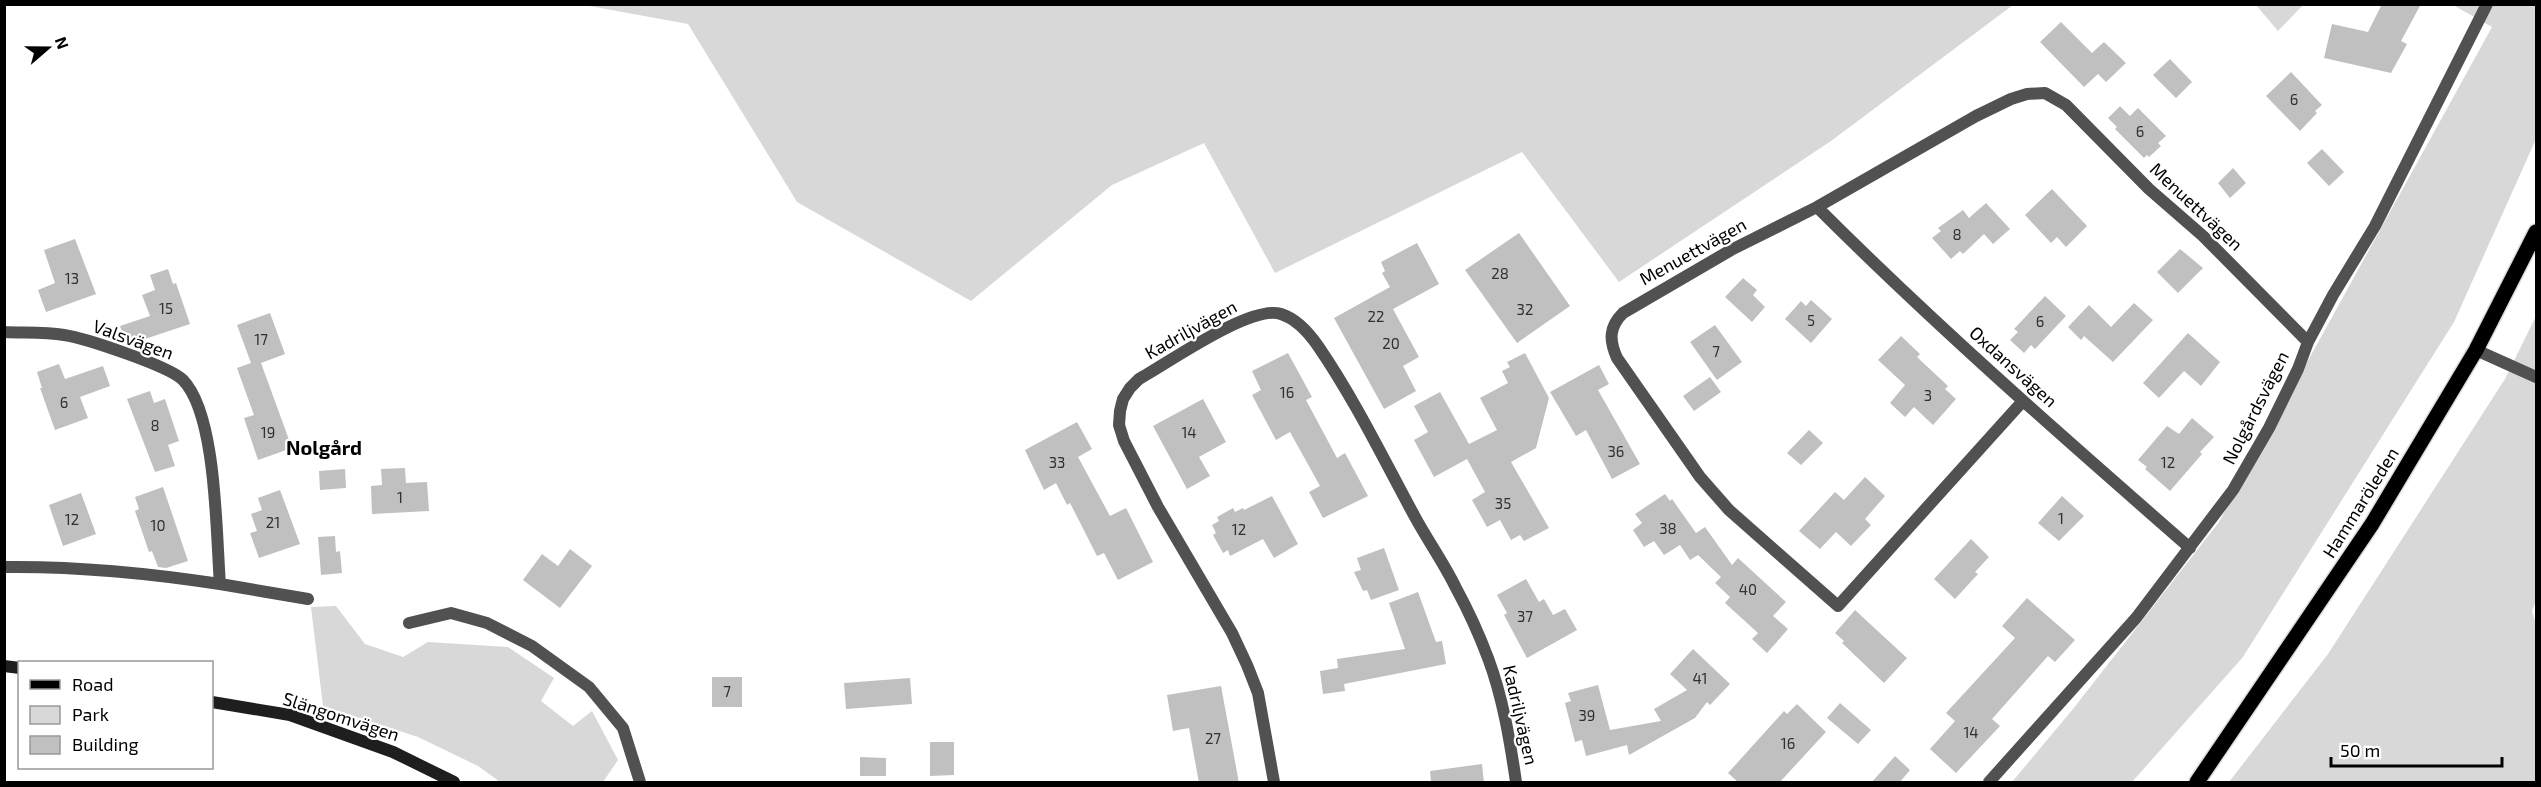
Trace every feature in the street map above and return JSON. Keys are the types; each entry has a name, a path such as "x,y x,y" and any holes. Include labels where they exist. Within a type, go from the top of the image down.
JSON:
{"main road":[{"name":"Hammaröleden","path":"2197,783 2372,524 2476,350 2536,232"}],"street":[{"name":"Nolgårdsvägen","path":"1989,783 2136,618 2233,490 2269,428 2298,369 2308,342 2375,226 2487,4"},
{"name":"Menuettvägen","path":"2022,402 1838,606 1729,510 1700,477 1617,358 1610,336 1613,323 1623,313 1721,256 1817,207 1993,107 2027,94 2044,93 2066,105 2149,189 2203,236 2308,342"},
{"name":"Oxdansvägen","path":"1817,207 2022,402 2190,548"},
{"name":"Kadriljvägen","path":"1274,783 1258,693 1247,664 1232,633 1158,507 1124,441 1119,425 1123,399 1139,379 1230,326 1258,314 1270,312 1292,318 1303,327 1318,346 1367,427 1423,531 1456,586 1498,688 1511,744 1516,783"},
{"name":"Valsvägen","path":"4,332 65,335 151,363 171,371 183,380 194,400 207,434 220,584"},
{"path":"2476,350 2531,367 2536,377"},
{"path":"4,567 82,568 160,575 308,599"},
{"path":"409,623 451,612 488,623 532,646 589,687 623,728 640,783"},
{"name":"Slängomvägen","path":"213,702 290,715 393,752 454,783"}],"green space":[{"path":"584,5 2013,5 1831,141 1619,282 1522,152 1275,273 1204,143 1112,185 971,301 797,202 688,24"},
{"path":"2256,5 2303,5 2278,31"},
{"path":"2453,5 2536,5 2536,139 2454,322 2243,657 2132,782 2012,782 2073,709 2219,522 2492,27"},
{"path":"2536,316 2536,601 2532,611 2536,624 2536,782 2229,782 2328,654 2505,379"},
{"path":"336,606 365,644 403,657 428,642 508,647 554,678 541,701 573,726 592,711 618,760 603,782 500,782 478,766 418,737 323,706 311,607"}],"building":[{"path":"2382,4 2421,4 2401,41 2407,44 2391,73 2324,58 2332,24 2368,32"},
{"path":"2061,22 2092,53 2104,42 2126,63 2106,82 2098,74 2084,87 2040,42"},
{"path":"2170,59 2192,82 2176,98 2153,75"},
{"path":"2291,72 2322,105 2300,131 2266,96"},
{"path":"2120,106 2130,116 2138,108 2166,136 2158,143 2161,146 2149,157 2147,155 2144,158 2115,129 2117,127 2108,118"},
{"path":"2322,149 2344,172 2329,186 2307,163"},
{"path":"2233,168 2246,183 2230,198 2218,183"},
{"path":"2052,189 2087,226 2066,247 2057,237 2051,243 2025,215"},
{"path":"1986,203 2010,229 1993,244 1984,234 1963,254 1960,251 1951,259 1932,238 1941,231 1938,228 1963,210 1969,218"},
{"path":"1519,233 1570,306 1517,343 1465,270"},
{"path":"75,239 96,294 46,312 38,290 55,283 44,250"},
{"path":"1417,243 1439,284 1393,309 1419,357 1403,366 1416,391 1384,409 1334,318 1390,287 1382,273 1385,271 1381,262"},
{"path":"2180,249 2203,268 2178,293 2157,272"},
{"path":"168,269 173,284 176,283 190,324 127,345 120,326 150,316 142,295 155,290 150,275"},
{"path":"1743,278 1757,290 1753,295 1765,307 1752,322 1725,297"},
{"path":"2045,296 2066,316 2035,349 2031,345 2024,353 2010,340 2018,332 2014,329"},
{"path":"1811,300 1832,319 1811,343 1785,319 1801,301 1806,306"},
{"path":"2134,303 2153,320 2113,362 2084,336 2081,340 2068,327 2089,305 2111,327"},
{"path":"270,313 285,354 261,363 292,448 258,460 244,418 254,415 237,368 251,363 237,325"},
{"path":"1715,325 1742,362 1717,380 1690,342"},
{"path":"2188,333 2220,362 2201,386 2184,371 2159,398 2143,383"},
{"path":"1901,336 1920,354 1917,357 1948,386 1945,389 1956,399 1933,425 1914,407 1905,417 1890,403 1905,385 1878,360"},
{"path":"1288,353 1312,397 1306,400 1337,458 1345,453 1368,496 1323,518 1309,492 1320,486 1290,432 1276,440 1252,395 1261,390 1252,371"},
{"path":"1525,353 1549,398 1536,448 1511,462 1549,528 1524,541 1520,535 1511,540 1500,520 1487,527 1472,500 1485,492 1467,459 1434,477 1414,440 1428,432 1414,406 1440,392 1469,444 1497,430 1480,398 1508,383 1502,371 1510,367 1507,362"},
{"path":"59,364 65,379 103,366 110,386 80,397 88,418 55,430 40,388 42,388 37,372"},
{"path":"1599,365 1609,384 1598,390 1640,464 1612,479 1586,430 1576,436 1550,392"},
{"path":"1710,377 1721,392 1694,411 1683,396"},
{"path":"150,391 154,403 165,399 179,441 168,445 175,466 155,472 127,399"},
{"path":"1203,399 1226,442 1199,457 1210,476 1187,489 1153,426"},
{"path":"2192,418 2214,437 2170,491 2138,460 2167,426 2179,434"},
{"path":"1077,422 1092,449 1078,457 1110,516 1126,508 1153,562 1118,580 1104,553 1097,556 1070,503 1067,505 1056,483 1044,490 1025,450"},
{"path":"1809,430 1823,443 1801,465 1787,453"},
{"path":"405,468 406,483 427,482 429,511 372,514 371,486 382,485 381,469"},
{"path":"345,469 346,488 320,490 319,471"},
{"path":"1865,477 1885,496 1865,519 1871,525 1851,546 1836,532 1820,549 1799,531 1835,492 1844,500"},
{"path":"163,487 188,561 166,568 158,567 152,551 149,552 135,511 139,509 135,497"},
{"path":"280,490 300,544 259,558 250,533 257,531 251,514 262,510 258,498"},
{"path":"81,493 96,534 63,546 49,505"},
{"path":"1665,494 1670,501 1672,499 1696,533 1705,527 1732,565 1738,558 1786,602 1773,616 1788,629 1767,653 1752,639 1758,633 1725,603 1730,597 1715,583 1721,577 1698,555 1690,560 1680,545 1664,555 1654,541 1644,547 1633,530 1642,523 1635,514"},
{"path":"1272,496 1298,544 1274,558 1263,539 1230,556 1228,550 1223,553 1213,535 1216,533 1212,525 1219,521 1217,517 1233,508 1235,512 1243,508 1244,510"},
{"path":"2062,496 2084,516 2059,541 2038,523"},
{"path":"335,536 336,552 340,551 342,573 321,575 318,537"},
{"path":"1971,539 1989,557 1975,572 1978,574 1955,599 1934,579"},
{"path":"1384,548 1399,590 1371,600 1367,590 1363,591 1354,572 1361,570 1357,558"},
{"path":"570,549 592,566 560,608 523,580 542,554 558,566"},
{"path":"1526,579 1539,602 1544,599 1553,615 1565,609 1577,630 1527,658 1504,615 1507,613 1497,595"},
{"path":"1418,592 1436,642 1442,641 1446,664 1344,684 1345,691 1323,694 1320,671 1338,668 1337,659 1405,649 1389,603"},
{"path":"2027,598 2075,640 2055,662 2048,656 1992,719 2000,726 1956,773 1930,749 1955,721 1946,713 2015,638 2002,626"},
{"path":"1855,610 1907,658 1884,683 1842,643 1844,641 1835,633"},
{"path":"1693,649 1730,684 1710,705 1707,702 1695,718 1629,755 1627,745 1586,756 1582,740 1575,742 1565,703 1571,701 1568,693 1598,685 1610,730 1661,721 1654,709 1687,690 1670,674"},
{"path":"712,677 742,677 742,707 712,707"},
{"path":"910,678 912,704 846,709 844,683"},
{"path":"1221,686 1239,783 1199,783 1189,728 1173,731 1167,695"},
{"path":"1840,703 1871,730 1858,744 1827,718"},
{"path":"1797,704 1826,732 1779,783 1739,783 1728,773 1784,711 1787,714"},
{"path":"930,742 954,742 954,775 930,776"},
{"path":"1895,756 1910,770 1899,783 1871,783"},
{"path":"860,757 886,758 886,776 860,776"},
{"path":"1482,764 1484,783 1431,783 1430,771"}],"district":[{"name":"Nolgård","path":"324,448"}]}
